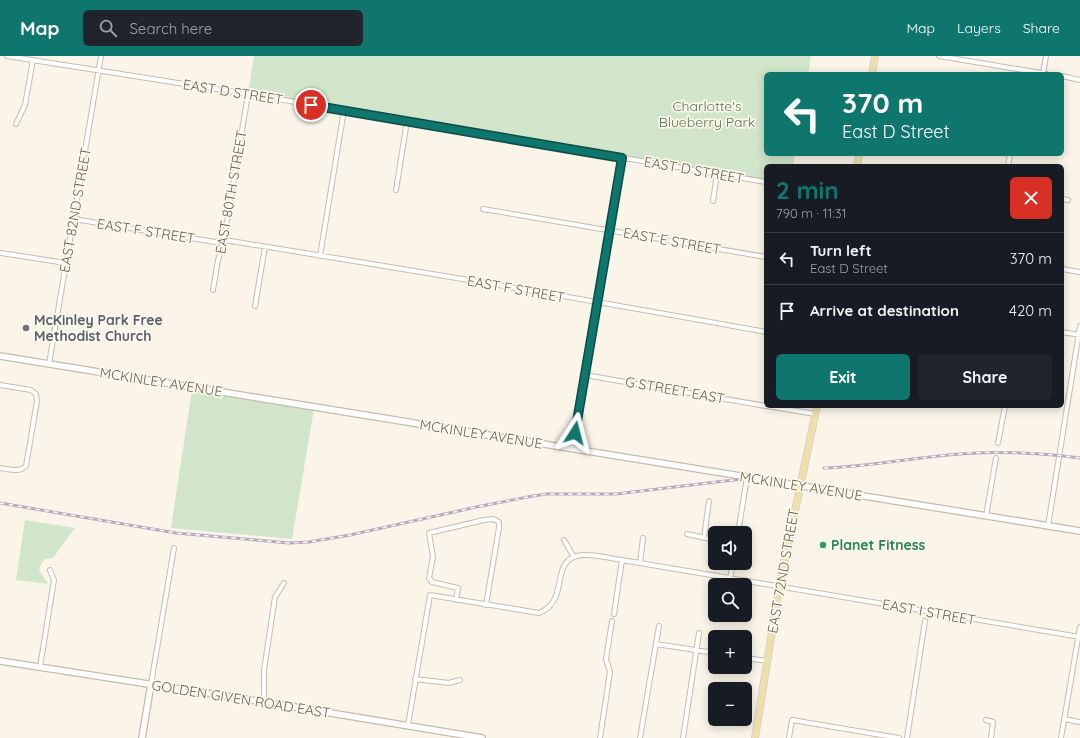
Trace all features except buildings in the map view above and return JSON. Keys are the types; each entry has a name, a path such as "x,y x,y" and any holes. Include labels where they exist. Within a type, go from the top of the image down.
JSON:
{"main road":[{"path":"872,72 875,56"},
{"name":"EAST 72ND STREET","path":"755,738 779,587 799,485 816,408"}],"street":[{"name":"EAST D STREET","path":"7,56 248,94 764,182"},
{"name":"EAST 82ND STREET","path":"49,364 101,56"},
{"path":"939,56 1023,72"},
{"path":"1045,72 1046,56"},
{"path":"16,124 25,105 33,60"},
{"path":"1064,76 1080,80"},
{"name":"EAST 80TH STREET","path":"213,290 218,260 224,240 248,94"},
{"path":"320,256 344,110"},
{"path":"396,190 407,121"},
{"path":"572,448 622,158"},
{"path":"713,201 717,174"},
{"path":"1064,199 1068,200"},
{"name":"EAST E STREET","path":"483,209 764,257"},
{"name":"EAST F STREET","path":"74,217 80,220 215,242 224,240 597,302 764,332"},
{"path":"255,306 265,247"},
{"path":"1,253 66,263"},
{"path":"1064,269 1080,272"},
{"path":"1048,526 1080,326"},
{"path":"1064,332 1079,335"},
{"name":"MCKINLEY AVENUE","path":"0,356 1080,531"},
{"name":"G STREET EAST","path":"585,375 764,406"},
{"path":"0,385 31,390 36,394 37,401 26,466 18,471 0,468"},
{"name":"G STREET EAST","path":"778,408 815,414"},
{"path":"998,443 1005,408"},
{"path":"986,516 996,458"},
{"path":"739,526 747,477"},
{"path":"704,538 709,501"},
{"path":"456,600 458,588 432,582 429,578 433,558 429,533 493,519 498,521 500,525 486,605"},
{"path":"687,534 708,539"},
{"path":"640,563 643,538"},
{"path":"408,725 430,595 539,613 552,605 556,596 562,569 565,564 574,557 564,540"},
{"path":"142,738 174,548"},
{"name":"EAST I STREET","path":"574,557 588,555 730,578"},
{"path":"614,614 622,560"},
{"path":"40,667 54,580 50,570"},
{"path":"730,578 732,570"},
{"path":"264,702 264,670 275,597 284,582"},
{"name":"EAST I STREET","path":"752,582 1079,637"},
{"path":"600,738 610,672 606,659 612,621"},
{"path":"906,738 925,621"},
{"path":"640,738 659,626"},
{"path":"1061,738 1080,627"},
{"path":"682,738 699,633"},
{"path":"656,644 708,653"},
{"path":"752,659 767,661"},
{"name":"GOLDEN GIVEN ROAD EAST","path":"0,661 482,738"},
{"path":"415,679 449,683 460,680"},
{"path":"1064,719 1080,722"},
{"path":"789,738 792,720 899,738"},
{"path":"986,720 993,722 991,738"}],"green space":[{"name":"Charlotte's Blueberry Park","path":"254,56 811,56 808,72 764,72 764,156 795,156 793,164 764,164 764,182 248,94"},
{"path":"192,390 314,409 292,539 171,528"},
{"path":"25,520 75,528 53,558 45,559 41,564 39,570 48,584 16,580"}],"railway":[{"path":"824,468 957,454 992,452 1045,454 1080,458"},
{"path":"0,503 176,533 289,543 309,542 350,535 481,506 547,494 616,494 750,478"}],"place":[{"name":"McKinley Park Free Methodist Church","path":"26,328"},
{"name":"Planet Fitness","path":"823,545"}],"route":[{"path":"311,105 622,158 575,433"}]}
